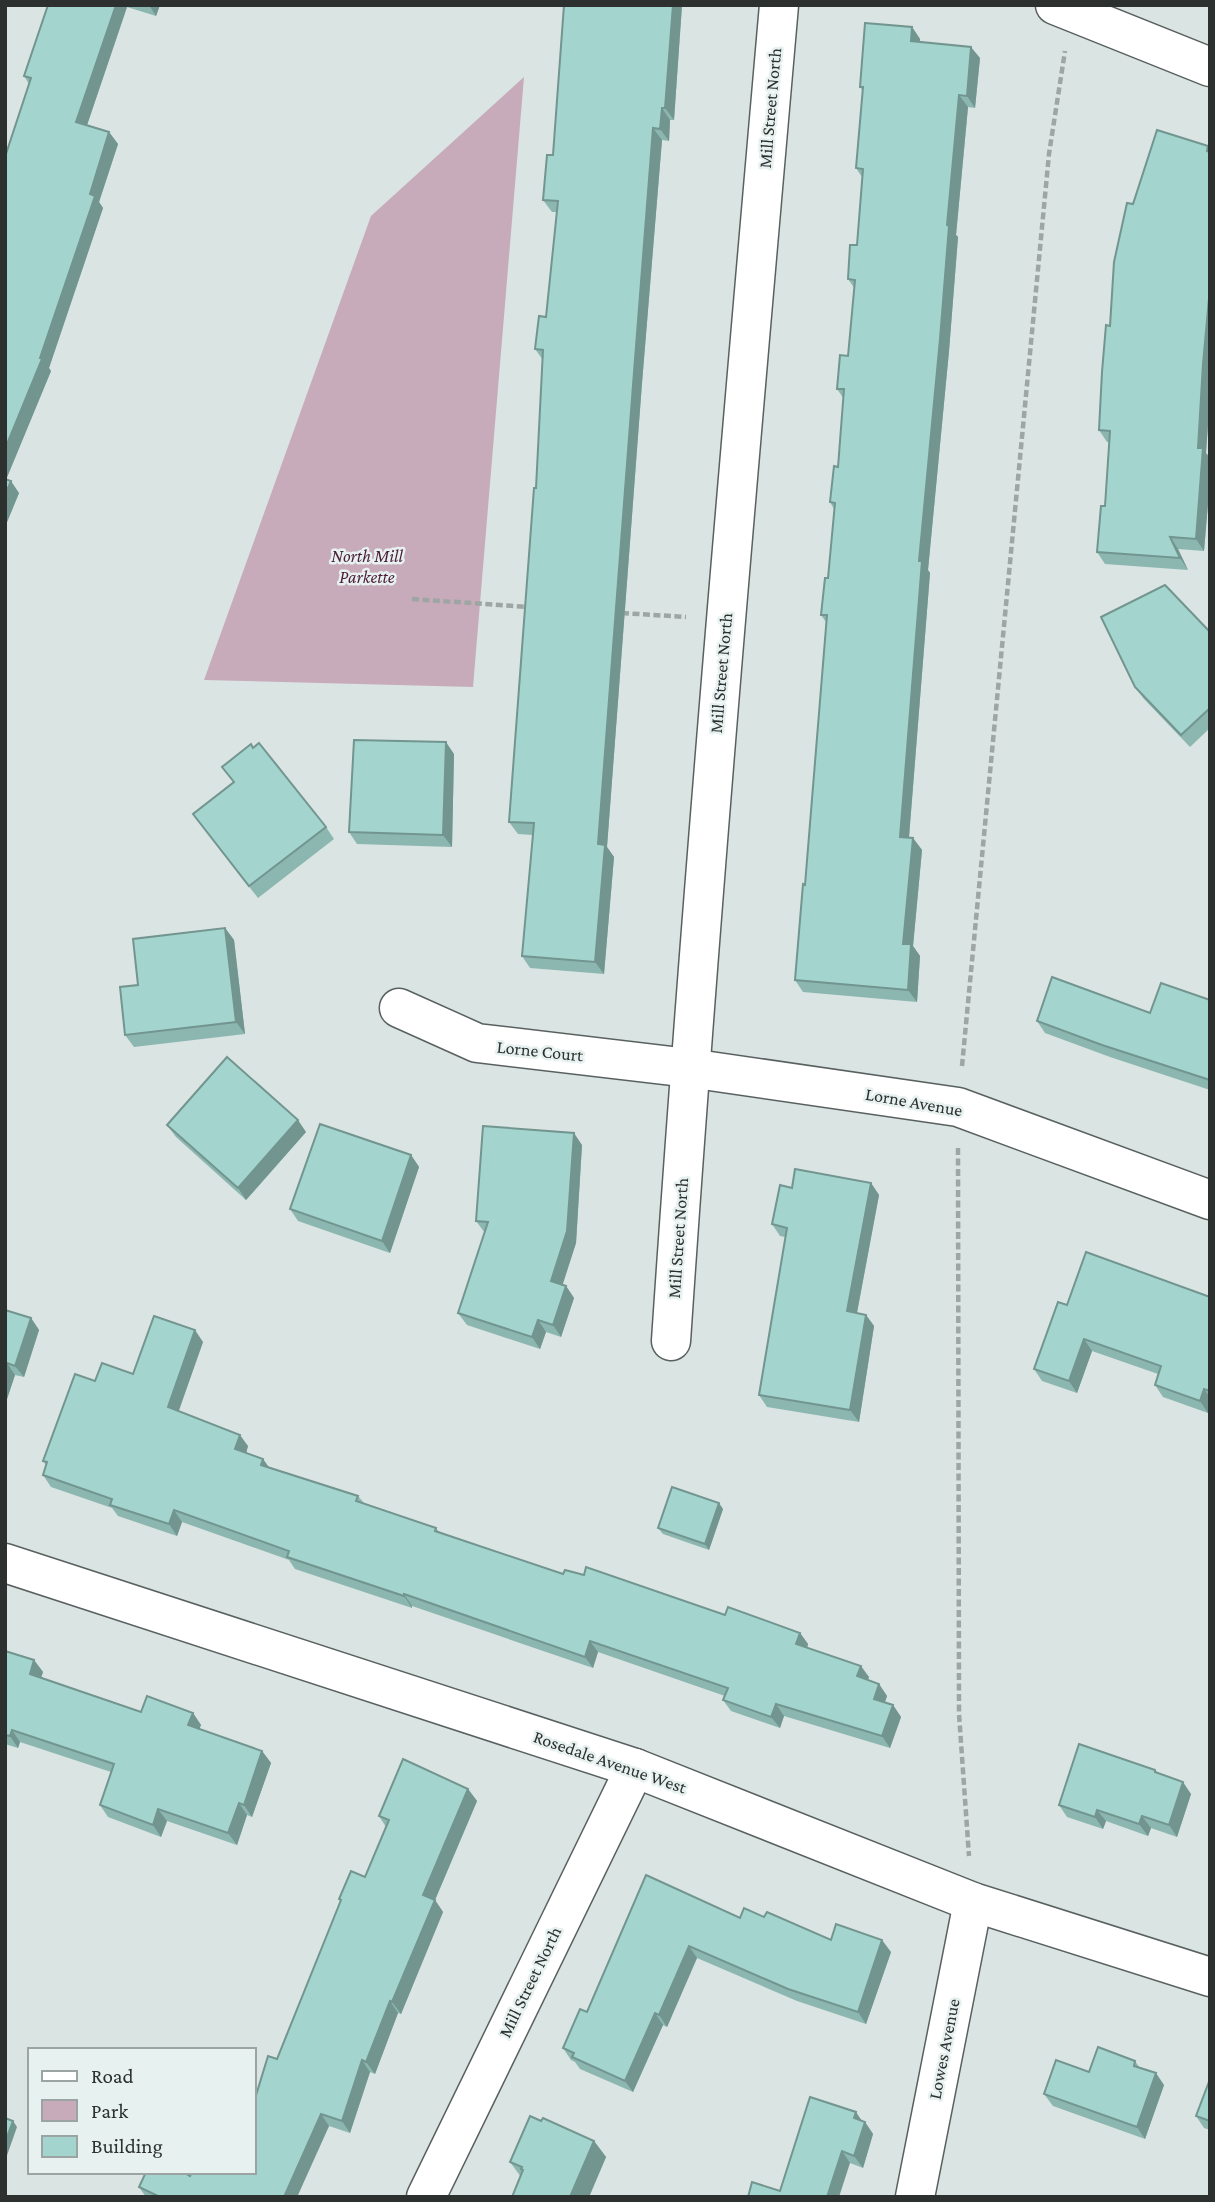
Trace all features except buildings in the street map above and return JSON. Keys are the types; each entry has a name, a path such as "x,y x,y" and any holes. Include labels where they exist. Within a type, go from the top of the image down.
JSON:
{"street":[{"name":"Mill Street North","path":"671,1341 689,1068 779,5"},
{"path":"1063,9 1210,67"},
{"name":"Lorne Court","path":"398,1008 477,1043 689,1068"},
{"name":"Lorne Avenue","path":"689,1068 958,1107 1210,1200"},
{"name":"Rosedale Avenue West","path":"5,1563 635,1768 973,1902 1210,1977"},
{"name":"Mill Street North","path":"426,2197 635,1768"},
{"name":"Lowes Avenue","path":"915,2197 973,1902"}],"path":[{"path":"961,1069 1063,9"},
{"path":"412,599 535,607"},
{"path":"617,612 726,620"},
{"path":"958,1143 958,1714 973,1902"}],"green space":[{"name":"North Mill Parkette","path":"524,77 473,687 204,680 371,216"}]}
